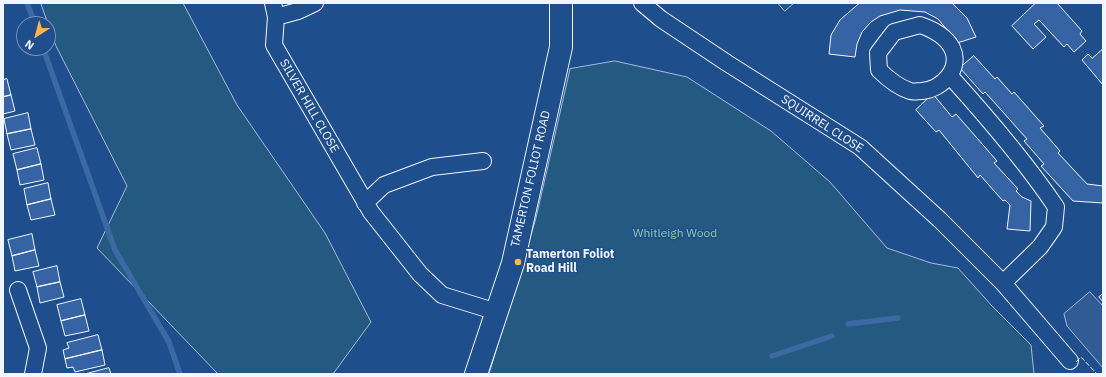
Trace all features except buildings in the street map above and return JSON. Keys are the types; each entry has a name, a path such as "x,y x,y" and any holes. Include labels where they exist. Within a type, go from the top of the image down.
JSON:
{"main road":[{"name":"TAMERTON FOLIOT ROAD","path":"476,374 513,263 561,47 561,3"}],"street":[{"path":"274,10 298,12 315,3"},
{"name":"SQUIRREL CLOSE","path":"642,3 661,19 720,58 860,147 940,220 1003,283 1070,361"},
{"name":"SILVER HILL CLOSE","path":"274,10 274,44 365,203 420,274 442,295 497,312"},
{"path":"920,25 935,30 952,48 954,62 950,76 931,90 911,92 890,81 879,70 878,53 894,32 920,25"},
{"path":"950,76 1034,175 1056,207 1054,227 1040,247 1003,283"},
{"path":"365,203 384,185 432,167 483,161"},
{"path":"18,290 38,348 33,374"}],"green space":[{"path":"41,3 183,3 237,105 325,233 371,322 333,374 218,374 97,248 127,186 56,46 56,16 46,16"},
{"path":"778,3 794,3 785,11"},
{"name":"Whitleigh Wood","path":"615,61 687,77 771,131 830,182 887,248 931,263 958,268 992,306 1031,345 1034,374 489,374 536,218 570,69"}],"shaded area":[{"path":"1090,292 1103,306 1103,368 1067,326 1064,314"}],"waterway":[{"path":"27,3 32,16"},
{"path":"46,56 115,250 169,342 180,374"},
{"path":"848,324 898,318"},
{"path":"772,356 832,336"}],"fence":[{"path":"1076,362 1081,357 1097,374"}],"place":[{"name":"Tamerton Foliot Road Hill","path":"518,262"}]}
